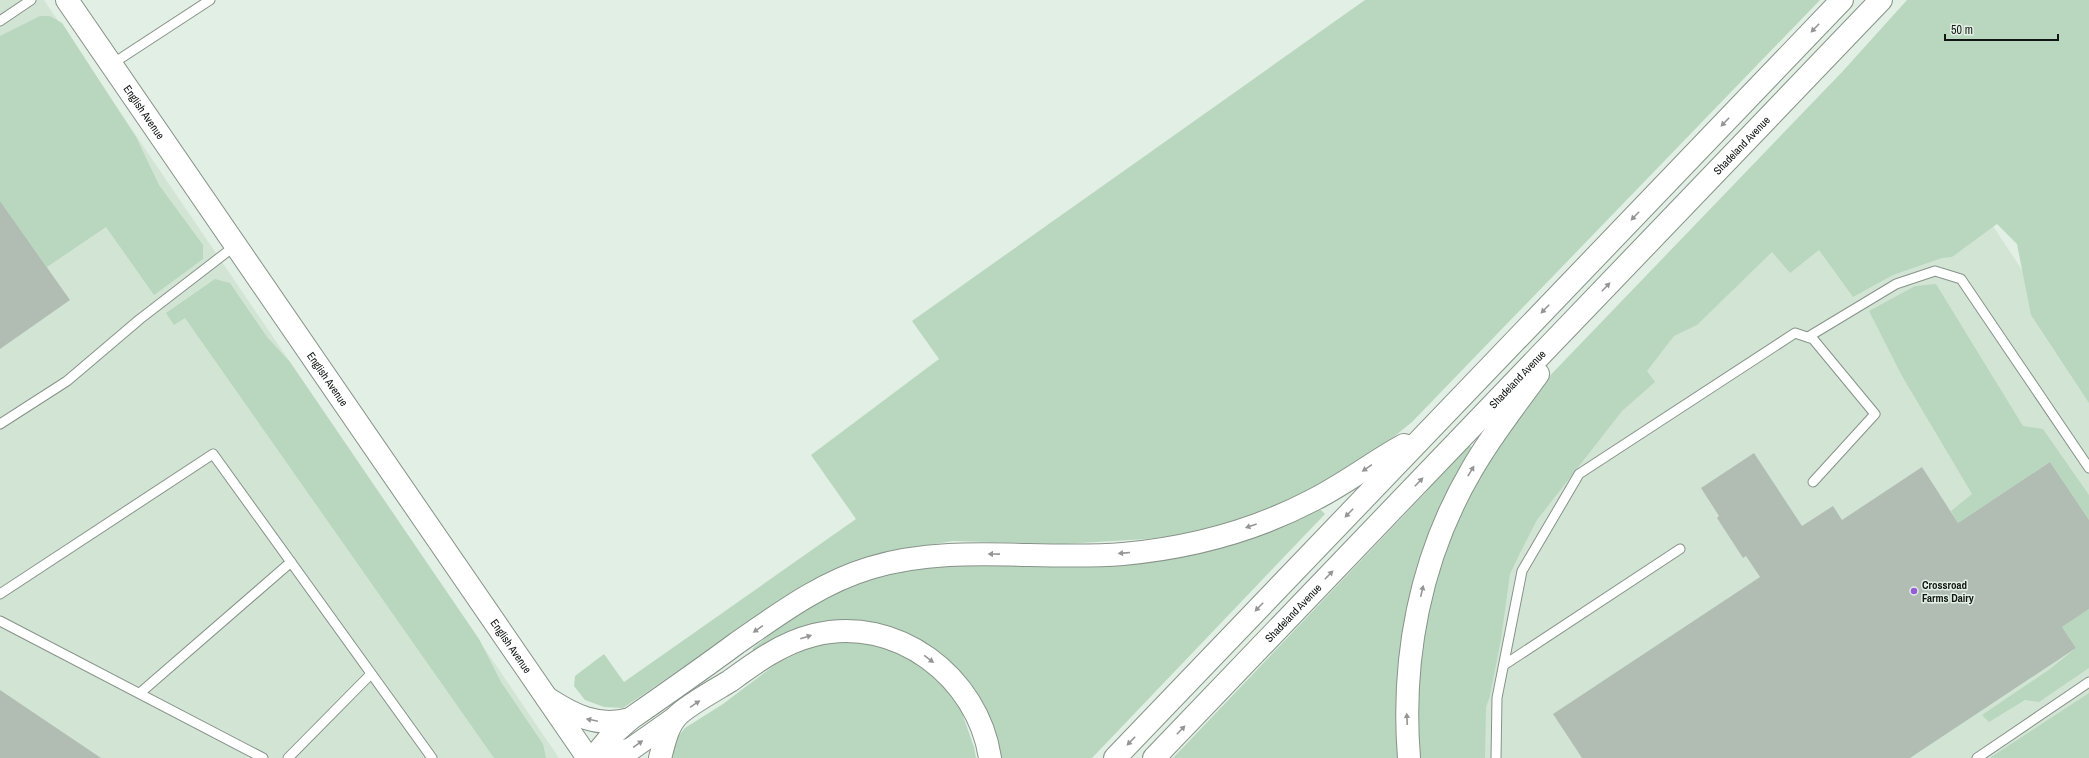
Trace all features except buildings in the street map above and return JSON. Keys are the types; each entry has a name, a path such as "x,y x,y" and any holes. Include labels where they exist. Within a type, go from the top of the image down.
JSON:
{"main road":[{"name":"English Avenue","path":"67,0 588,758"},
{"path":"1115,758 1424,434 1842,0"},
{"name":"Shadeland Avenue","path":"1154,758 1881,0"},
{"path":"1409,758 1406,712 1410,649 1425,580 1441,533 1461,489 1490,441 1583,311"},
{"path":"593,758 612,735 630,719 798,601 829,584 867,569 908,559 935,555 1121,554 1163,549 1203,541 1250,527 1301,506 1338,486 1384,456 1424,434"},
{"path":"602,758 631,749 771,652 789,643 816,634 829,632 864,632 898,641 922,654 949,676 966,694 985,733 990,758"},
{"path":"547,698 582,718 617,723 630,719"},
{"path":"660,758 667,735 677,716"}],"lane":[{"path":"0,21 31,0"},
{"path":"112,64 210,0"},
{"path":"0,424 67,381 140,319 236,245"},
{"path":"1808,336 1896,284 1935,271 1961,279 2089,468"},
{"path":"1496,758 1497,698 1522,571 1579,474 1794,332 1808,336 1820,346 1875,414 1813,482"},
{"path":"0,594 213,454 432,758"},
{"path":"1504,665 1680,549"},
{"path":"140,693 291,562"},
{"path":"0,621 263,758"},
{"path":"288,758 371,674"},
{"path":"1977,758 2089,682"}],"shaded area":[{"path":"0,0 44,0 559,758 0,758"},
{"path":"1365,0 1820,0 1412,422 1385,444 1309,493 1268,511 1189,534 1146,539 1063,544 953,541 899,550 832,571 713,647 623,708 604,707 585,700 574,686 575,676 604,654 624,682 856,519 811,455 939,359 912,321"},
{"path":"1907,0 2089,0 2089,403 2031,315 2017,244 1997,224 1952,257 1942,258 1893,275 1853,297 1819,250 1790,273 1772,252 1697,325 1674,336 1647,371 1655,382 1622,411 1537,520 1510,574 1501,639 1490,696 1486,707 1485,758 1418,758 1416,729 1419,649 1438,565 1477,477 1540,386 1843,71"},
{"path":"40,16 50,16 62,23 136,137 159,185 203,245 203,259 154,295 106,227 47,267 0,201 0,36"},
{"path":"1865,102 1991,223 2089,371 2089,758 1463,758 1503,519"},
{"path":"215,279 230,283 267,337 290,362 479,639 501,682 543,744 546,758 494,758 185,318 174,325 166,313"},
{"path":"1936,284 2023,426 2043,429 2089,495 2089,520 2050,462 1958,523 1951,511 1972,494 1902,376 1869,311 1915,286"},
{"path":"1467,443 1476,451 1436,526 1403,758 1173,758 1428,490 1424,486"},
{"path":"1318,507 1325,514 1092,758 1000,758 989,721 972,688 961,674 948,661 933,650 896,631 755,652 752,649 799,610 818,598 906,566 1073,560"},
{"path":"2089,609 2089,668 2039,702 2025,700 1989,722 1982,715 2050,669 2076,648 2062,627"},
{"path":"848,641 871,644 898,652 937,677 968,714 963,716 974,747 976,758 670,758 676,739 685,728 723,704 776,664 810,647 830,642"},
{"path":"2089,693 2089,758 1991,758 1991,757"}],"place":[{"name":"Crossroad Farms Dairy","path":"1914,591"}]}
